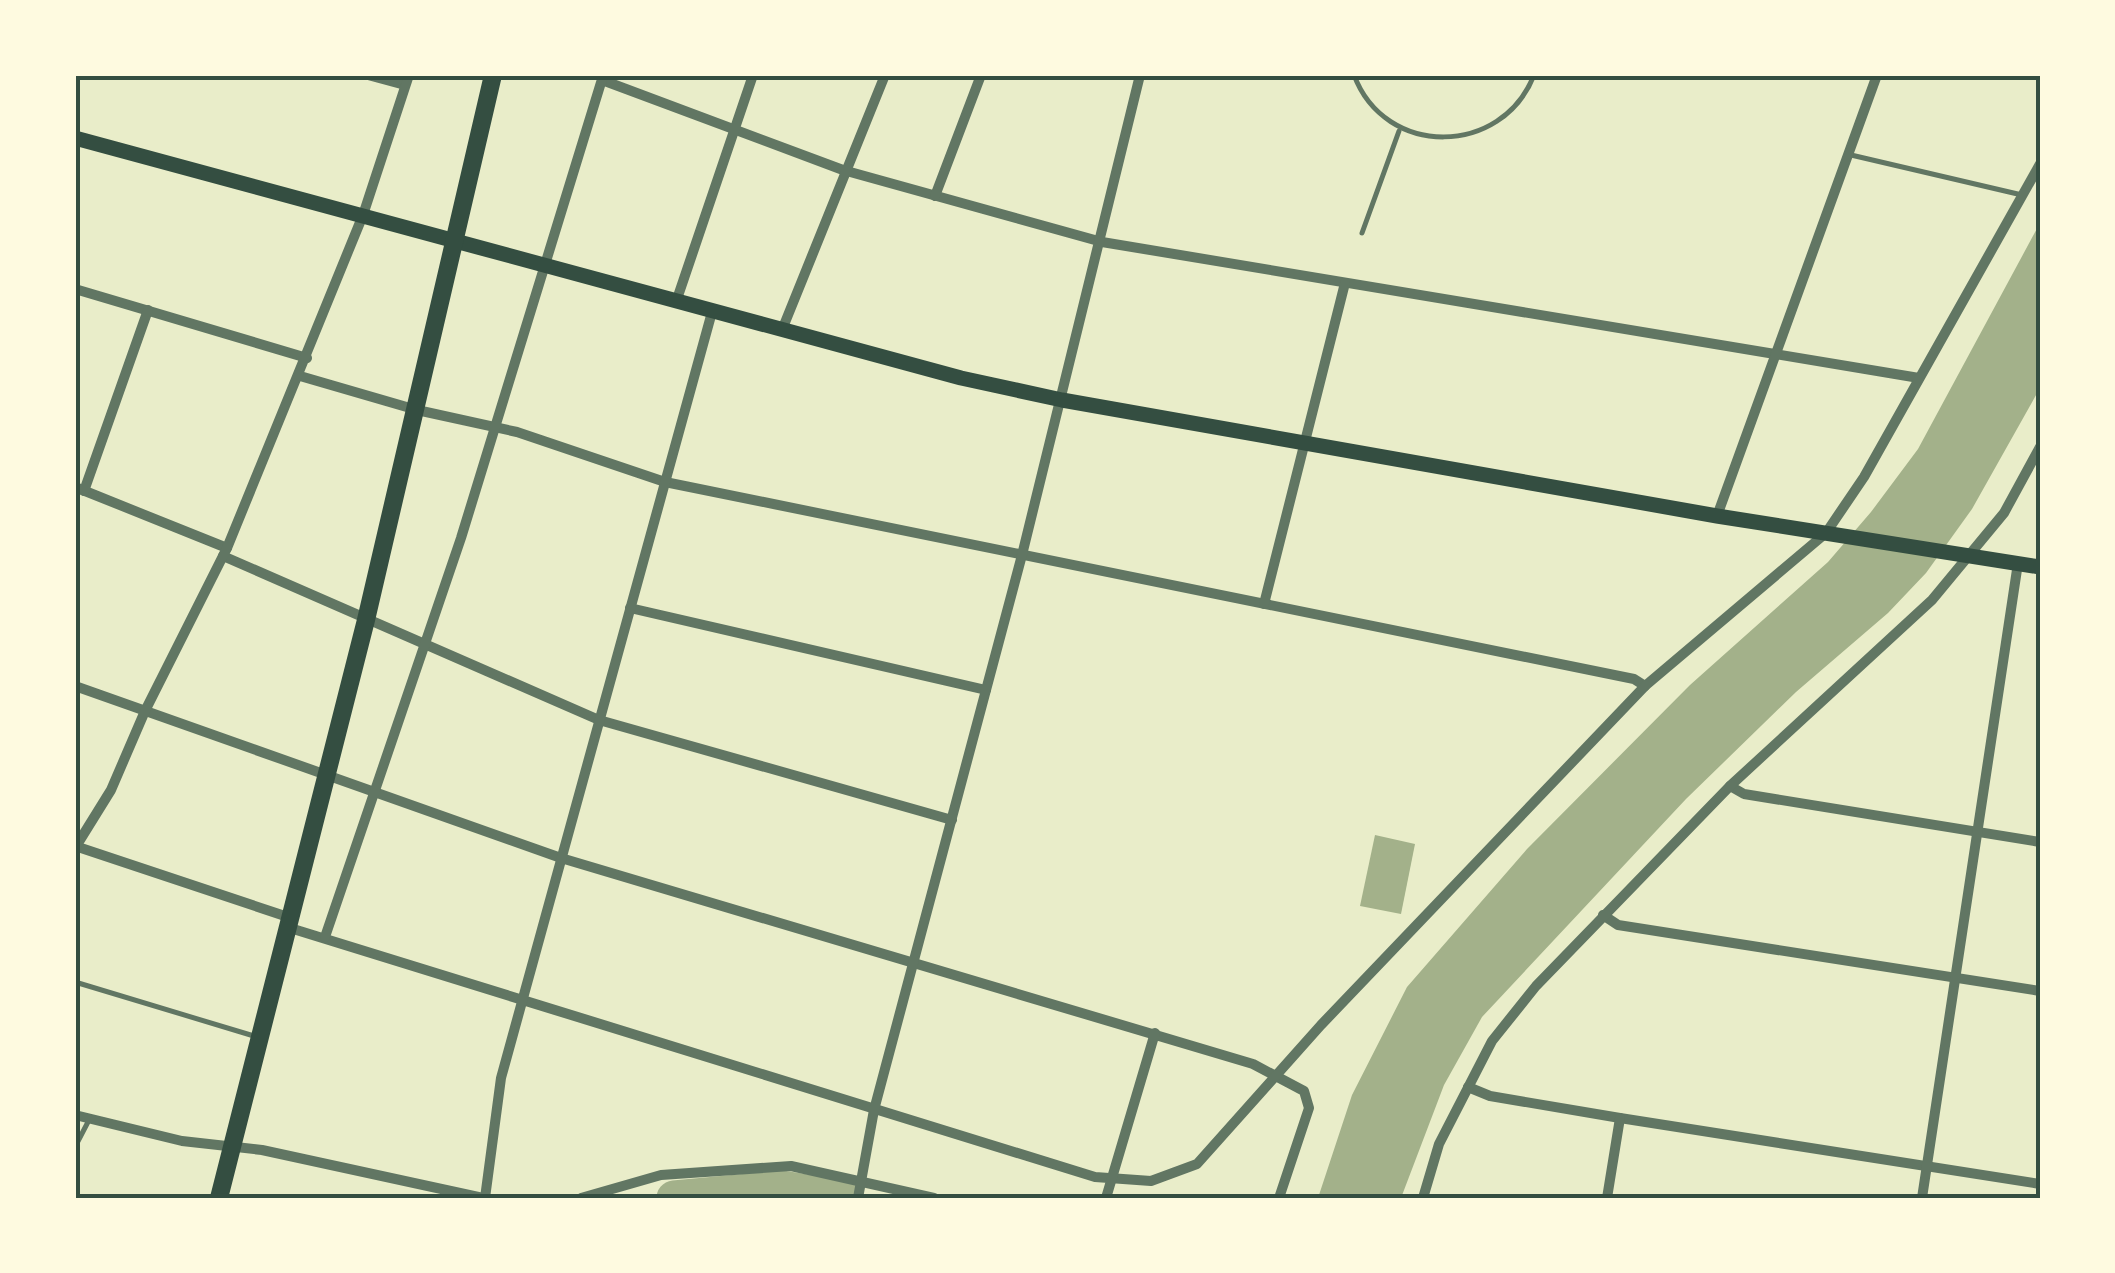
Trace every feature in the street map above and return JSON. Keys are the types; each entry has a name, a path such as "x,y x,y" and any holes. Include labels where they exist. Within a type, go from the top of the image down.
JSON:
{"highway":[{"path":"219,1198 366,620 494,75"}],"main road":[{"path":"75,138 712,312 1062,400 1717,516 2040,567"}],"street":[{"path":"368,75 407,80 363,215 225,552 145,711 111,790 75,847 325,937 1110,1180 1150,1180 1197,1164 1321,1025 1646,686 1826,533 1864,477 2040,164"},
{"path":"676,302 754,75"},
{"path":"782,330 843,170 885,75"},
{"path":"935,196 981,75"},
{"path":"860,1189 874,1110 1022,556 1140,75"},
{"path":"1717,516 1878,75"},
{"path":"325,937 496,428 603,78 843,170 1102,242 1919,378"},
{"path":"1264,604 1345,282"},
{"path":"75,289 307,358"},
{"path":"148,310 80,489 225,552 366,620 599,720 952,820"},
{"path":"75,1115 484,1198 501,1078 712,312"},
{"path":"300,376 496,428 665,482 1634,679 1646,686"},
{"path":"1423,1198 1440,1144 1492,1041 1603,915 1730,786 1932,600 2004,513 2040,447"},
{"path":"1922,1198 2018,564"},
{"path":"630,608 986,690"},
{"path":"75,686 561,858 1155,1034 1279,1075 1304,1092 1309,1108 1279,1198"},
{"path":"1730,786 1744,794 2040,842"},
{"path":"1603,915 1618,926 2040,991"},
{"path":"1106,1198 1155,1034"},
{"path":"1468,1087 1490,1096 2040,1184"},
{"path":"1607,1198 1620,1118"},
{"path":"581,1198 646,1177 791,1166 860,1189 934,1198"}],"lane":[{"path":"1354,75 1372,109 1399,130 1462,136 1486,128 1509,112 1534,75"},
{"path":"1362,233 1399,130"},
{"path":"1851,155 2022,195"},
{"path":"75,982 261,1038"},
{"path":"75,1146 89,1120"}],"shaded area":[{"path":"2040,223 2040,388 1972,509 1926,573 1888,613 1796,692 1686,799 1482,1017 1444,1085 1401,1198 1318,1198 1352,1095 1407,987 1527,849 1690,685 1828,562 1871,512 1918,449"},
{"path":"1375,835 1415,844 1401,914 1360,906"}],"waterway":[{"path":"674,1198 782,1188 845,1198"}]}
